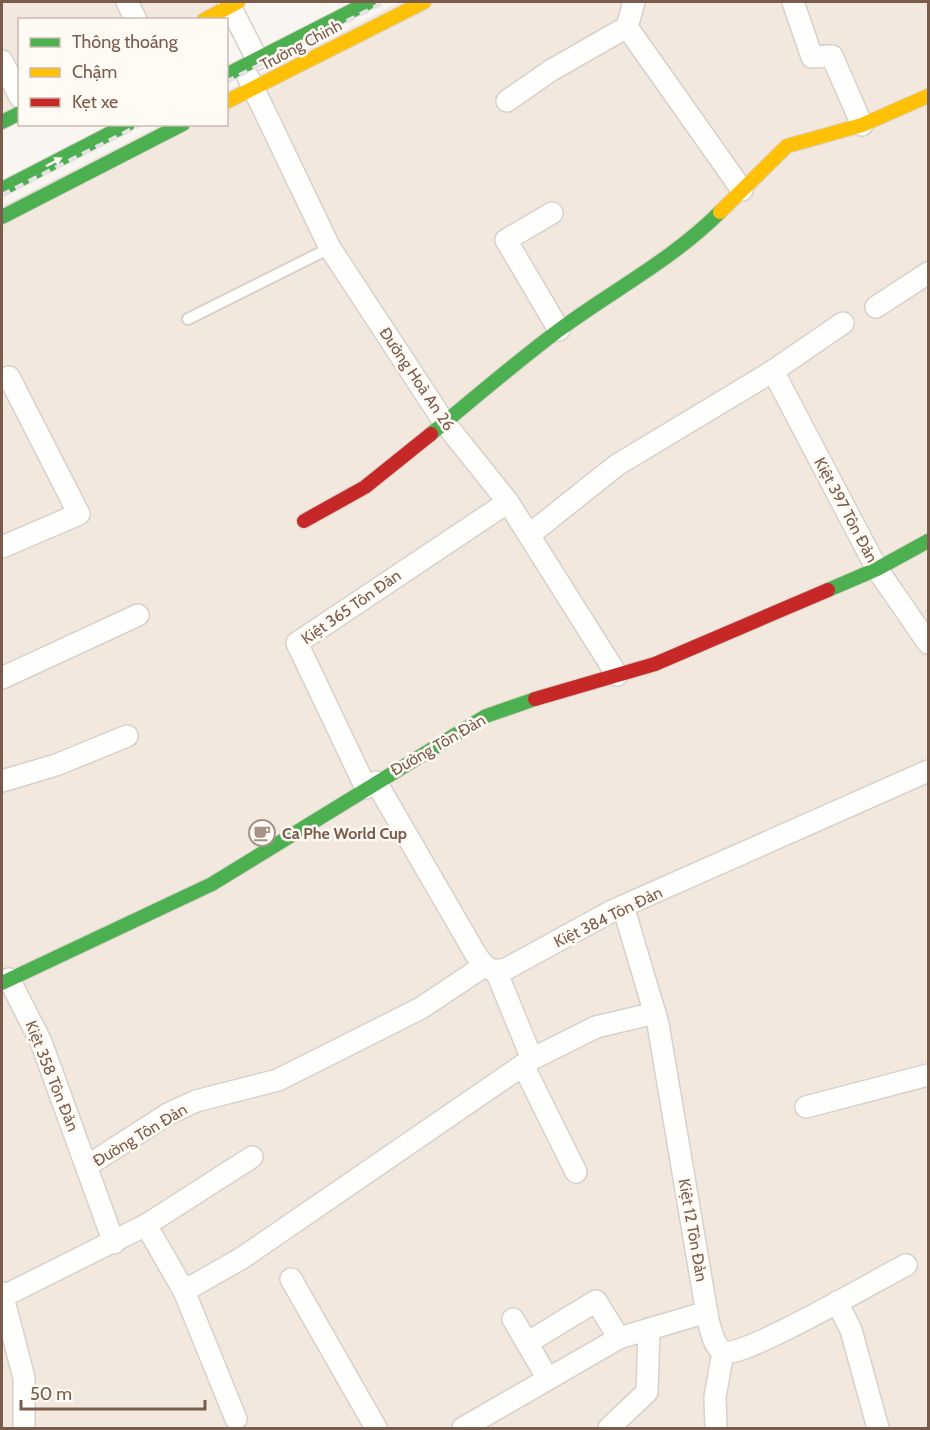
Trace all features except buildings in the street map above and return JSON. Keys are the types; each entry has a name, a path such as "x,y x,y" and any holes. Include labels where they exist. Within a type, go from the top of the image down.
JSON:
{"main road":[{"path":"242,67 369,2"},
{"name":"Trường Chinh","path":"228,101 424,2"},
{"path":"207,18 232,3"},
{"path":"304,521 365,487 559,330 651,269 704,228 788,146 862,125 928,96"},
{"path":"2,122 18,114"},
{"path":"2,189 124,126"},
{"path":"2,217 179,126"},
{"name":"Đường Tôn Đản","path":"5,981 212,884 486,716 689,651 877,569 928,541"}],"street":[{"path":"127,2 135,18"},
{"path":"507,101 550,71 627,27 634,2"},
{"path":"793,2 812,57 832,56 862,125"},
{"name":"Đường Hoà An 26","path":"232,3 242,67 330,248 444,422 507,502 617,675"},
{"path":"627,27 742,190"},
{"path":"2,61 18,93"},
{"path":"552,213 506,240 559,330"},
{"path":"876,306 928,273"},
{"path":"529,535 617,465 773,371 843,324"},
{"name":"Kiệt 397 Tôn Đản","path":"773,371 877,569 928,643"},
{"path":"2,547 79,514 9,377"},
{"name":"Kiệt 365 Tôn Đản","path":"371,785 297,643 507,502"},
{"path":"2,678 138,615"},
{"path":"2,781 56,765 128,736"},
{"name":"Kiệt 384 Tôn Đản","path":"490,969 506,969 623,906 928,771"},
{"path":"371,785 490,969 527,1062 576,1172"},
{"name":"Kiệt 12 Tôn Đản","path":"623,906 655,1013 707,1312 717,1346 723,1352"},
{"name":"Đường Tôn Đản","path":"87,1166 168,1114 196,1101 278,1080 421,1008 490,969"},
{"name":"Kiệt 358 Tôn Đản","path":"5,981 41,1042 114,1243"},
{"path":"184,1291 242,1258 527,1062 596,1027 655,1013"},
{"path":"806,1107 928,1075"},
{"path":"24,1428 24,1378 2,1295 114,1243 252,1157"},
{"path":"146,1225 184,1291 236,1419"},
{"path":"716,1428 715,1397 723,1352 731,1353 764,1341 906,1264"},
{"path":"291,1280 376,1428"},
{"path":"527,1343 596,1301 619,1338"},
{"path":"837,1302 851,1330 878,1428"},
{"path":"463,1428 619,1338 707,1312"},
{"path":"513,1319 548,1379"},
{"path":"609,1428 647,1392 649,1329"}],"lane":[{"path":"188,318 330,248"}],"shaded area":[{"path":"2,2 237,2 205,18 18,18 18,115 2,123"},
{"path":"400,2 928,2 928,1428 2,1428 2,206 159,126 228,126 228,90"}],"railway":[{"path":"228,81 385,2"},
{"path":"2,195 138,126"}],"traffic: fast":[{"path":"228,74 369,2"},
{"path":"2,122 18,114"},
{"path":"2,189 124,126"},
{"path":"2,217 179,126"},
{"path":"431,434 494,381 579,315 662,260 720,212"},
{"path":"828,590 877,569 928,541"},
{"path":"2,983 212,884 486,716 535,699"}],"traffic: slow":[{"path":"208,18 238,2"},
{"path":"228,101 424,2"},
{"path":"720,212 787,146 862,125 928,96"}],"traffic: jam":[{"path":"304,521 365,487 431,434"},
{"path":"535,699 655,664 828,590"}],"place":[{"name":"Ca Phe World Cup","path":"262,833"}]}
